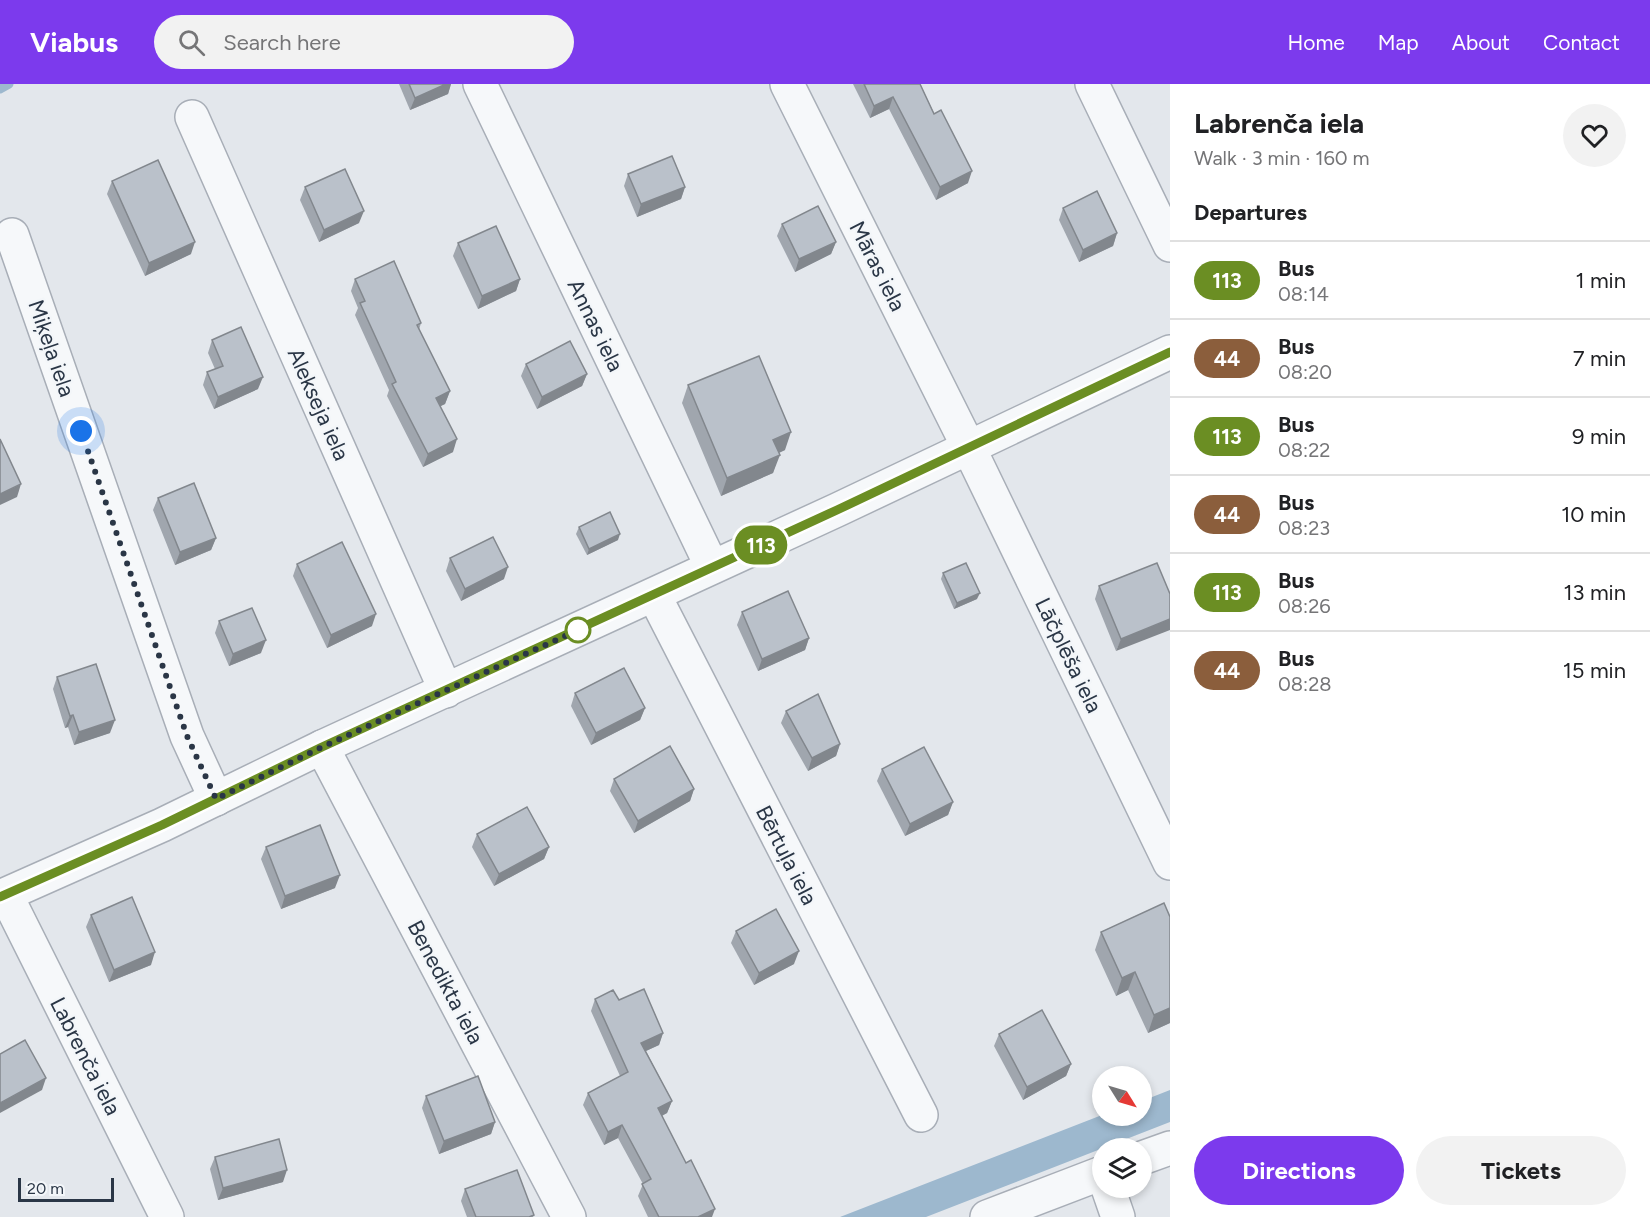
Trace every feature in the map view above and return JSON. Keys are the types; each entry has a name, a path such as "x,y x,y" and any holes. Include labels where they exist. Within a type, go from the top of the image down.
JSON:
{"street":[{"name":"Annas iela","path":"480,84 712,567"},
{"name":"Māras iela","path":"787,84 969,448"},
{"path":"1092,84 1170,245"},
{"name":"Alekseja iela","path":"192,117 446,691"},
{"name":"Miķeļa iela","path":"12,235 187,736 216,799"},
{"path":"3,896 837,510 1170,352"},
{"name":"Lāčplēša iela","path":"969,448 1170,863"},
{"name":"Bērtuļa iela","path":"654,595 921,1115"},
{"name":"Benedikta iela","path":"322,747 569,1217"},
{"name":"Labrenča iela","path":"3,896 167,1217"},
{"path":"1152,1154 1170,1148"},
{"path":"987,1217 1092,1177"},
{"path":"1111,1198 1118,1217"}],"water":[{"path":"1170,1090 1170,1122 1129,1138 1092,1138 1092,1152 926,1217 840,1217 1092,1119 1092,1126 1152,1126 1152,1097"}],"building":[{"path":"409,84 446,84 415,98"},
{"path":"864,84 920,84 934,114 941,110 972,171 940,187 893,97 874,106"},
{"path":"672,156 685,187 641,204 628,174"},
{"path":"158,160 195,242 149,263 112,181"},
{"path":"345,169 364,211 324,230 305,187"},
{"path":"1097,191 1117,233 1083,250 1063,208"},
{"path":"818,206 836,242 799,259 782,224"},
{"path":"496,226 520,279 482,296 458,243"},
{"path":"394,261 421,323 417,325 450,391 436,398 457,439 428,454 392,384 396,382 360,303 365,301 355,279"},
{"path":"241,327 263,377 218,397 207,372 223,366 212,340"},
{"path":"570,341 587,374 542,397 526,364"},
{"path":"759,356 791,432 773,440 780,455 727,478 688,385"},
{"path":"0,439 21,484 0,494"},
{"path":"194,483 216,538 180,552 158,498"},
{"path":"610,512 620,534 589,549 579,527"},
{"path":"493,537 508,567 465,589 450,558"},
{"path":"342,542 376,614 331,635 297,564"},
{"path":"966,563 980,593 957,603 943,573"},
{"path":"1157,563 1170,594 1170,619 1121,639 1099,586"},
{"path":"788,591 809,638 762,659 742,612"},
{"path":"252,608 266,640 233,654 219,621"},
{"path":"96,664 115,720 79,732 73,715 70,716 57,677"},
{"path":"624,668 645,708 596,733 575,693"},
{"path":"818,694 840,744 812,758 786,711"},
{"path":"670,746 694,789 638,821 614,779"},
{"path":"924,747 953,802 910,824 882,769"},
{"path":"527,807 549,847 499,874 477,834"},
{"path":"320,825 340,875 285,896 266,847"},
{"path":"132,897 155,952 114,970 91,915"},
{"path":"1164,903 1170,917 1170,1008 1154,1015 1135,972 1122,978 1101,932"},
{"path":"776,909 799,951 759,973 736,931"},
{"path":"644,989 663,1033 641,1043 672,1101 658,1108 686,1163 691,1160 715,1209 698,1217 659,1217 642,1184 651,1179 622,1125 608,1132 588,1093 628,1072 595,999 613,990 619,1000"},
{"path":"1042,1010 1071,1064 1027,1087 999,1034"},
{"path":"25,1040 46,1078 0,1103 0,1054"},
{"path":"478,1076 495,1122 444,1141 426,1096"},
{"path":"279,1139 287,1170 223,1188 215,1157"},
{"path":"517,1170 534,1215 529,1217 476,1217 465,1189"}],"waterway":[{"path":"0,89 9,84"}],"bus line":[{"name":"113","path":"0,897 162,825 322,747 837,510 1170,352"}],"route":[{"path":"81,431 187,736 216,799 322,747 578,630"}]}
